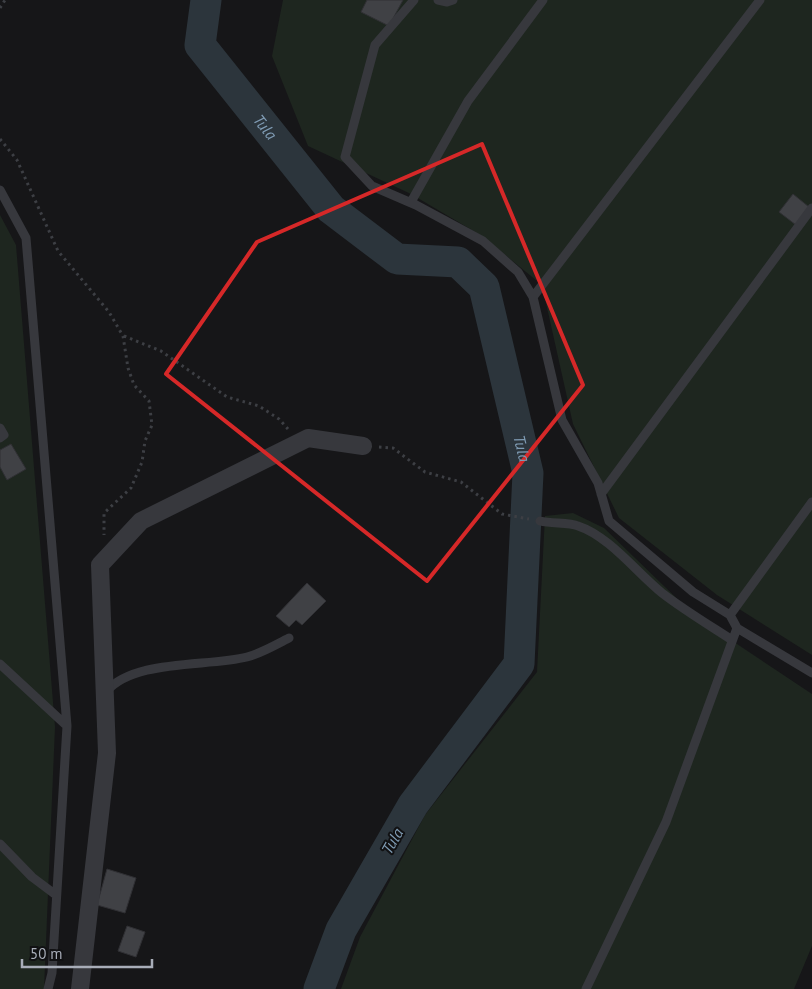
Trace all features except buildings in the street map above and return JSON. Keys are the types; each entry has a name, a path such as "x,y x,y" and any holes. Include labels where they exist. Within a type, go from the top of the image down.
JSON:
{"street":[{"path":"80,989 107,753 100,565 140,521 299,442 308,438 363,446"}],"lane":[{"path":"414,0 375,45 346,157 372,186 412,202 483,241 518,272 533,297 562,420 598,483 609,521 693,592 730,615 737,628 812,673"},
{"path":"438,0 448,2 453,0"},
{"path":"412,202 468,101 543,0"},
{"path":"533,297 760,0"},
{"path":"0,190 26,238 66,726 52,973 48,989"},
{"path":"601,494 812,208"},
{"path":"0,428 4,435 0,438"},
{"path":"730,615 812,502"},
{"path":"540,521 556,525 577,525 590,532 611,547 662,593 732,640"},
{"path":"586,989 666,822 737,628"},
{"path":"105,694 112,684 146,671 245,657 262,652 289,638"},
{"path":"0,664 66,726"},
{"path":"0,844 32,877 56,895"}],"path":[{"path":"0,8 6,0"},
{"path":"0,139 18,160 58,251 109,312 123,336 128,368 134,385 149,401 152,425 146,441 142,462 131,488 104,513 104,539 100,565"},
{"path":"123,336 161,351 227,398 259,406 273,414 299,442"},
{"path":"363,446 393,448 425,472 461,482 502,514 512,517"}],"highlighted area":[{"path":"482,144 583,385 427,581 166,374 257,242"}],"shaded area":[{"path":"283,0 812,0 812,655 717,595 619,518 573,424 542,285 482,236 411,194 308,146 272,56"},
{"path":"0,215 16,245 55,727 44,989 0,989"},
{"path":"573,513 604,528 695,616 812,694 812,946 794,989 341,989 360,937 425,815 537,672 545,516"}],"waterway":[{"name":"Tula","path":"206,0 200,45 331,209 397,259 458,262 484,287 528,473 519,664 413,805 341,930 319,989"}]}
